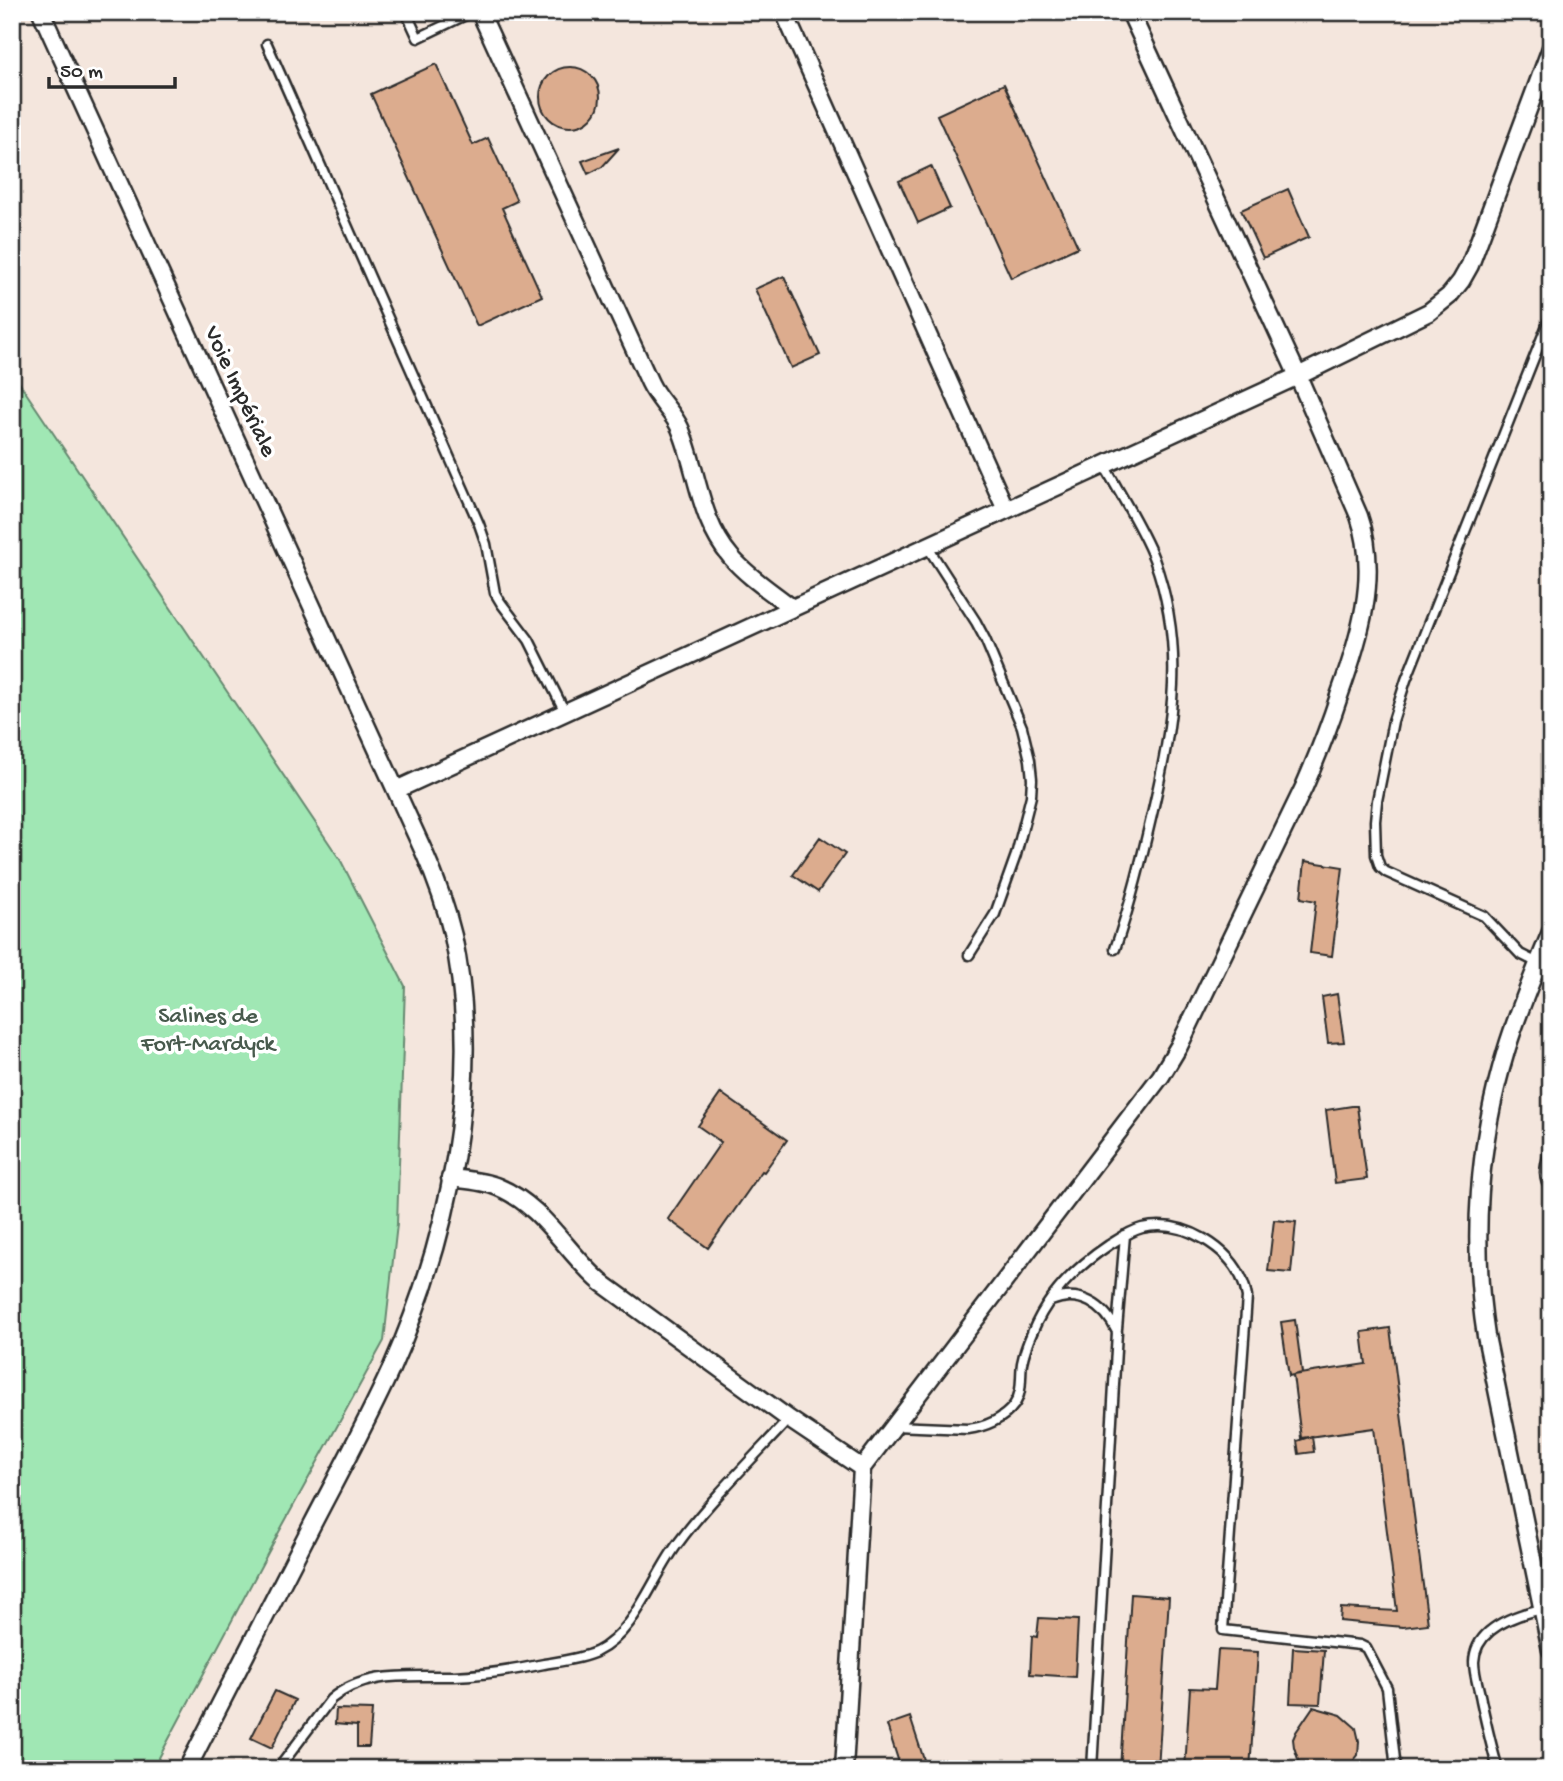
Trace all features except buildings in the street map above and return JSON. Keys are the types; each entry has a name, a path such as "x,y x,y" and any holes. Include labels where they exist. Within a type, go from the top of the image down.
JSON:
{"street":[{"name":"Voie Impériale","path":"41,12 396,790 439,889 460,973 465,1062 459,1130 432,1255 409,1324 388,1375 187,1769"},
{"path":"480,12 650,383 679,426 713,530 735,562 792,608"},
{"path":"844,1769 862,1468 1174,1056 1321,747 1351,665 1366,600 1367,559 1359,516 1298,376 1130,12"},
{"path":"787,13 1006,510"},
{"path":"396,790 1422,317 1436,308 1466,273 1551,48"},
{"path":"1551,932 1506,1052 1488,1122 1481,1178 1479,1247 1486,1336 1551,1650"},
{"path":"450,1178 489,1184 520,1200 551,1227 602,1283 789,1419 862,1468"}],"lane":[{"path":"405,12 418,38 472,12"},
{"path":"267,44 479,524 486,544 495,593 533,646 565,712"},
{"path":"1538,963 1520,954 1485,916 1380,867 1376,856 1375,821 1387,744 1406,680 1551,315"},
{"path":"1104,465 1146,542 1157,570 1171,632 1174,678 1169,733 1159,782 1134,892 1115,949"},
{"path":"927,546 985,639 1022,727 1031,769 1029,807 1016,856 995,914 969,955"},
{"path":"1551,1146 1544,1177 1551,1190"},
{"path":"894,1426 977,1428 997,1420 1010,1410 1018,1398 1028,1342 1048,1302 1084,1263 1125,1236 1140,1228 1180,1228 1198,1235 1216,1247 1241,1275 1246,1289 1247,1317 1223,1630 1360,1645 1366,1648 1387,1688 1396,1769"},
{"path":"1092,1769 1125,1236"},
{"path":"1048,1302 1064,1297 1088,1300 1104,1313 1117,1332"},
{"path":"278,1769 331,1699 355,1684 391,1677 456,1676 516,1670 589,1655 607,1645 635,1613 670,1553 685,1534 789,1419"},
{"path":"1498,1769 1475,1671 1476,1653 1484,1638 1502,1622 1542,1609"}],"shaded area":[{"path":"12,12 1551,12 1551,1769 153,1769 384,1341 397,1224 405,986 341,861 12,372"}],"green space":[{"name":"Salines de Fort-Mardyck","path":"12,372 341,861 405,986 397,1224 384,1341 153,1769 12,1769"}]}
